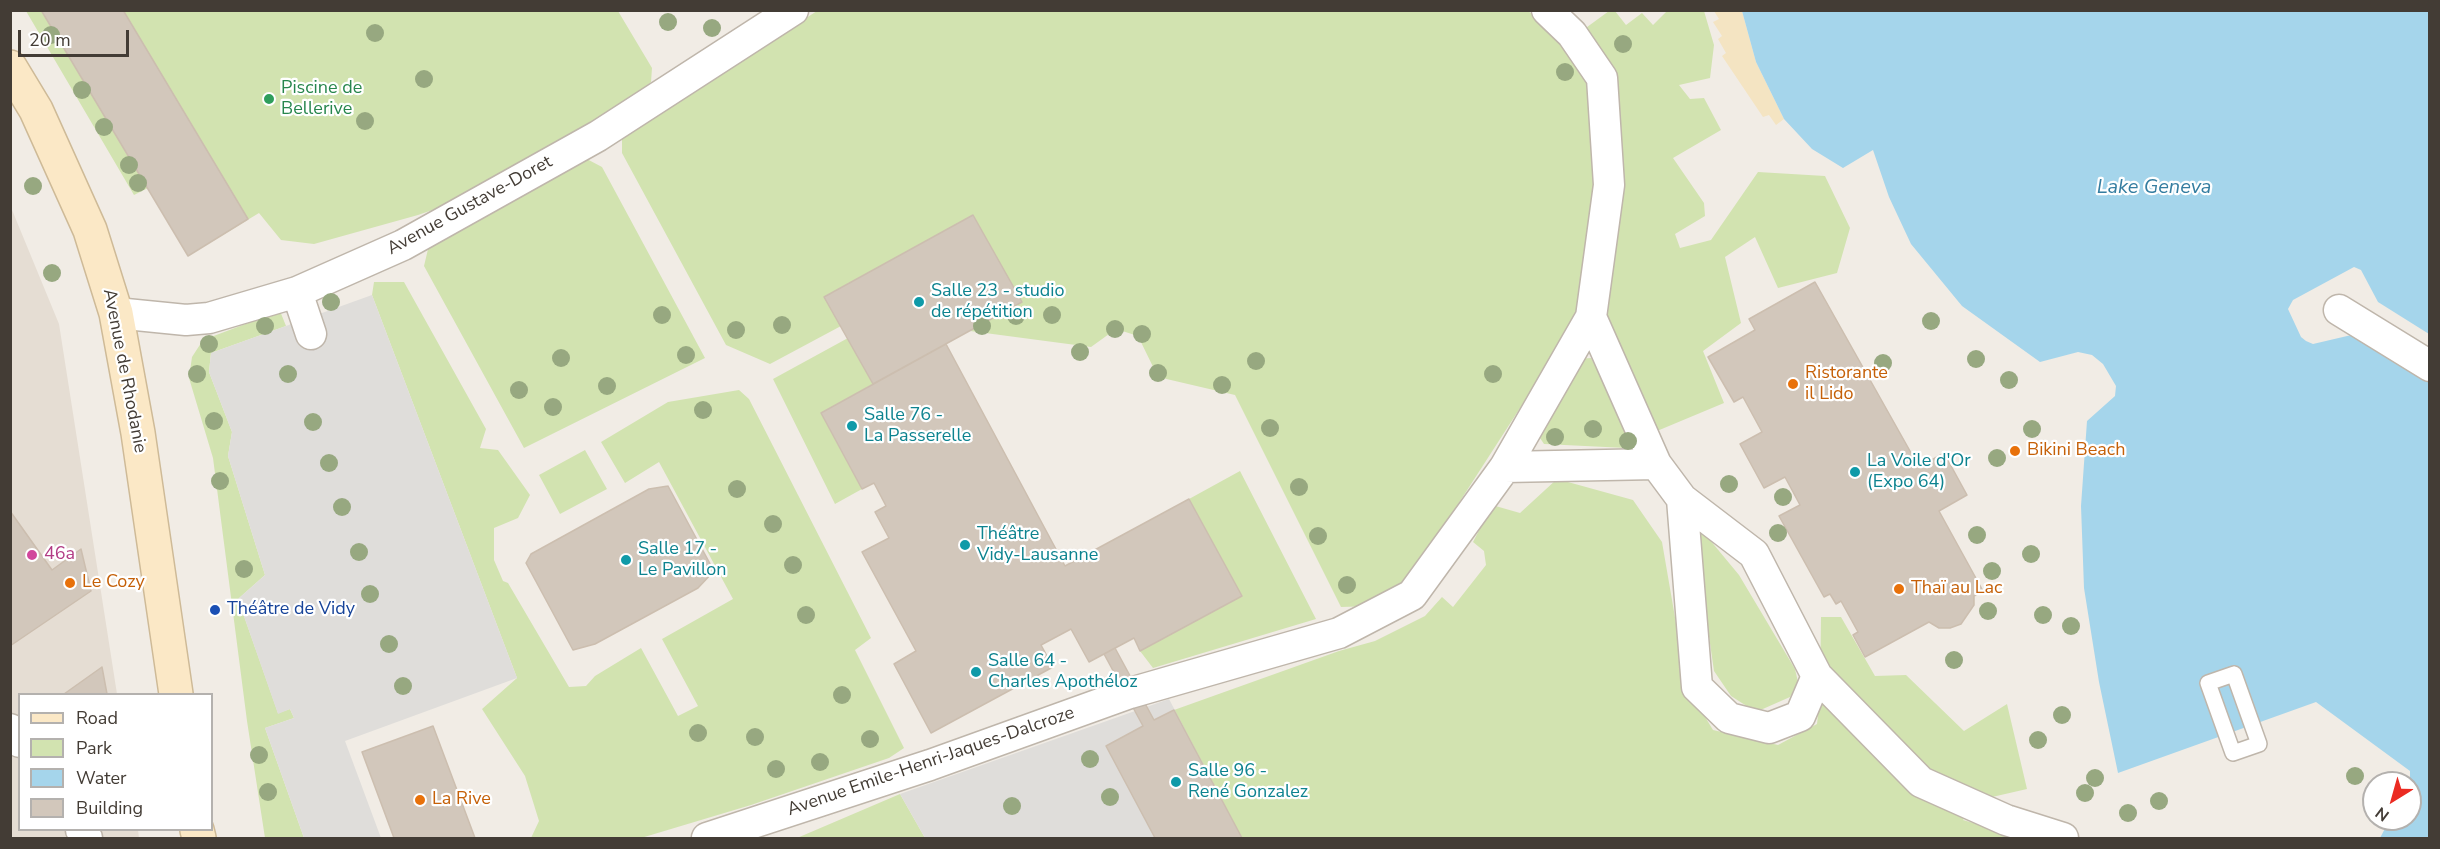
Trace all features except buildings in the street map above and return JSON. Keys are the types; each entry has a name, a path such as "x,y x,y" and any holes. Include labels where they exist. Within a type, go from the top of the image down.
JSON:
{"main road":[{"name":"Avenue de Rhodanie","path":"10,67 36,110 90,230 116,313 138,433 176,693"}],"street":[{"name":"Avenue Gustave-Doret","path":"116,313 186,320 209,318 297,292 403,245 598,136 793,10"},
{"path":"1547,10 1572,34 1602,78 1610,185 1591,317 1656,464 1682,499 1754,554 1817,676 1921,782 2006,820 2063,838"},
{"path":"297,292 311,334"},
{"path":"2339,310 2430,366"},
{"name":"Avenue Emile-Henri-Jaques-Dalcroze","path":"707,838 930,765 1130,693 1339,633 1412,595 1505,467 1591,317"},
{"path":"1505,467 1656,464"},
{"path":"1682,499 1697,687 1729,718 1769,728 1800,716 1817,676"}],"lane":[{"path":"2234,674 2259,744 2247,748 2234,753 2208,683 2234,674"}],"shaded area":[{"path":"10,205 59,324 117,693 18,693 18,831 138,831 139,838 11,838"},
{"path":"372,295 517,678 345,741 381,838 304,838 265,728 294,718 290,709 278,714 238,599 265,575 228,456 232,432 209,372 211,353"},
{"path":"1169,699 1242,838 925,838 900,794"}],"green space":[{"name":"Piscine de Bellerive","path":"26,11 618,11 652,68 651,82 641,91 470,197 418,215 314,244 281,240 259,213 188,256 148,188 134,195"},
{"path":"817,11 1528,11 1536,17 1583,30 1609,11 1615,11 1626,25 1642,13 1653,25 1667,11 1704,11 1714,45 1710,78 1679,85 1690,99 1704,98 1721,130 1673,158 1704,203 1705,216 1675,234 1680,248 1711,240 1758,172 1825,176 1850,228 1837,273 1778,288 1755,237 1725,257 1741,323 1703,351 1724,403 1657,431 1607,319 1531,391 1404,588 1372,606 1341,607 1235,395 1158,377 1138,336 1116,329 1091,347 970,331 1021,302 973,215 825,297 841,326 770,364 726,345 622,153 622,136"},
{"path":"583,157 602,167 705,358 524,448 424,266 429,245"},
{"path":"374,282 404,282 486,429 480,448 498,450 530,495 518,518 494,528 494,560 503,581 508,583 569,687 586,686 595,676 641,648 678,716 698,706 662,639 733,599 659,462 625,483 601,442 668,402 739,390 749,399 871,638 855,650 904,748 889,758 751,805 641,838 531,838 539,821 525,776 482,709 517,678 372,295"},
{"path":"280,311 286,326 211,353 209,372 232,432 228,456 265,575 238,599 278,713 290,709 294,718 265,728 304,838 265,838 247,721 213,458 189,378 192,357 203,340"},
{"path":"848,338 873,384 821,413 862,489 835,504 773,379"},
{"path":"1591,358 1633,439 1626,448 1544,444 1538,435 1576,359"},
{"path":"585,450 607,489 560,514 539,475"},
{"path":"1240,471 1316,619 1153,668 1140,651 1242,596 1189,499"},
{"path":"1557,479 1633,500 1662,542 1687,687 1713,730 1778,745 1817,724 1820,697 1821,617 1841,617 1875,676 1906,675 1964,731 2007,704 2027,789 1979,800 1963,820 2026,838 1242,838 1174,710 1339,651 1375,641 1425,616 1442,597 1453,607 1486,565 1484,551 1473,542 1492,505 1520,513"},
{"path":"1700,528 1739,575 1795,669 1798,682 1790,697 1756,712 1731,696 1714,671 1694,532"},
{"path":"900,794 925,838 797,838"}],"sand":[{"path":"1714,11 1742,11 1756,62 1784,119 1776,125 1769,115 1763,117 1722,56 1726,53 1718,39 1722,36 1713,22 1719,19"}],"water":[{"name":"Lake Geneva","path":"1742,11 2429,11 2429,334 2378,302 2361,270 2354,267 2293,300 2288,309 2301,337 2306,341 2313,344 2360,333 2429,376 2429,838 2380,838 2384,831 2422,831 2422,771 2410,771 2316,702 2118,773 2099,682 2084,588 2081,506 2087,421 2115,396 2116,386 2103,364 2092,355 2078,352 2040,362 1962,306 1911,244 1889,197 1873,150 1843,168 1812,149 1784,119 1756,62"}],"place":[{"name":"Piscine de Bellerive","path":"269,99"},
{"name":"Salle 23 - studio de répétition","path":"919,302"},
{"name":"Ristorante il Lido","path":"1793,384"},
{"name":"Salle 76 - La Passerelle","path":"852,426"},
{"name":"Bikini Beach","path":"2015,451"},
{"name":"La Voile d'Or (Expo 64)","path":"1855,472"},
{"name":"Théâtre Vidy-Lausanne","path":"965,545"},
{"name":"46a","path":"32,555"},
{"name":"Salle 17 - Le Pavillon","path":"626,560"},
{"name":"Le Cozy","path":"70,583"},
{"name":"Thaï au Lac","path":"1899,589"},
{"name":"Théâtre de Vidy","path":"215,610"},
{"name":"Salle 64 - Charles Apothéloz","path":"976,672"},
{"name":"Salle 96 - René Gonzalez","path":"1176,782"},
{"name":"La Rive","path":"420,800"}]}
